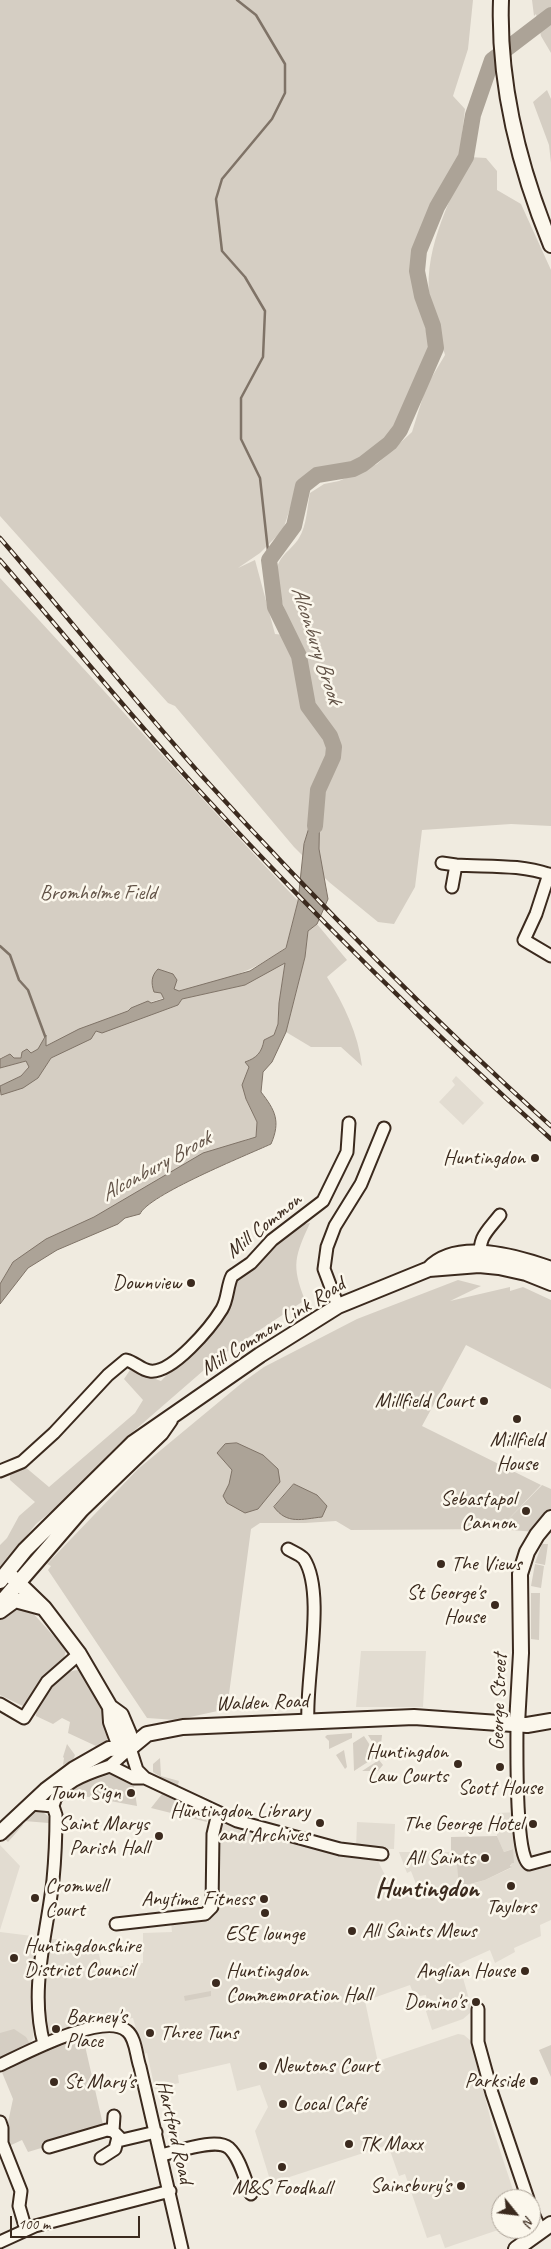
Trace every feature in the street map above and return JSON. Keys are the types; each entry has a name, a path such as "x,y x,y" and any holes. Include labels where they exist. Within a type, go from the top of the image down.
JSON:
{"main road":[{"path":"501,0 504,84 530,192 551,245"},
{"name":"Mill Common Link Road","path":"0,1604 8,1578 25,1550 70,1503 133,1443 154,1426 172,1418 252,1360 338,1306 428,1269 438,1259 515,1258 551,1269"},
{"name":"Mill Common Link Road","path":"479,1259 526,1273 551,1283"},
{"name":"George Street","path":"519,1724 520,1574 527,1552 537,1534 551,1518"},
{"path":"8,1578 44,1608 80,1654 110,1707 121,1715 128,1734 130,1748"},
{"path":"0,1611 15,1600 44,1608"},
{"path":"519,1690 525,1709 532,1715 551,1721"},
{"name":"Walden Road","path":"0,1833 31,1804 74,1769 109,1750 130,1748 147,1734 183,1727 414,1717 519,1724 551,1721"},
{"path":"516,2249 546,2227"}],"street":[{"path":"442,863 515,866 534,868 550,874 536,914 521,945 551,956"},
{"path":"452,887 456,865"},
{"name":"Mill Common","path":"0,1471 22,1462 54,1433 108,1375 126,1360 151,1371 166,1369 178,1360 221,1310 227,1299 232,1276 251,1263 272,1240 323,1201 347,1152 349,1123"},
{"path":"338,1306 324,1270 327,1247 335,1226 361,1184 384,1128"},
{"path":"479,1259 482,1237 500,1215"},
{"path":"288,1549 304,1558 311,1580 314,1609 308,1722"},
{"path":"0,1704 24,1718 47,1682 80,1654"},
{"name":"George Street","path":"519,1724 518,1794 522,1855 526,1863 535,1863 551,1858"},
{"path":"0,2065 44,2044 39,2025 37,2000 39,1966 56,1848 56,1815 53,1806 58,1794 69,1784 110,1766 130,1748 137,1770 145,1778 237,1821 347,1851 382,1854"},
{"path":"110,1766 134,1778 145,1778"},
{"path":"31,1804 53,1806"},
{"path":"116,1924 205,1914 212,1907 213,1834 218,1813"},
{"path":"478,2009 478,2042 495,2102 525,2189"},
{"name":"Hartford Road","path":"44,2044 90,2029 125,2026 132,2037 162,2155 182,2249"},
{"path":"101,2158 115,2149 116,2134 112,2122 114,2116"},
{"path":"0,2122 2,2143 21,2191 19,2206 26,2230"},
{"path":"49,2147 107,2130 116,2134 122,2140 156,2132"},
{"path":"162,2155 211,2144 224,2145 236,2159 251,2194"},
{"path":"0,2170 11,2165"},
{"path":"0,2242 26,2230 170,2191"}],"shaded area":[{"path":"320,792 319,849 328,899 317,924 308,931 305,957 286,1032 272,1062 263,1072 261,1092 273,1110 276,1122 276,1129 271,1144 179,1186 147,1206 140,1214 125,1218 118,1224 57,1250 28,1268 0,1304 0,1284 13,1262 46,1239 94,1217 203,1153 256,1137 257,1122 246,1099 242,1085 249,1067 245,1062 253,1059 262,1048 264,1040 274,1035 278,1024 285,963 245,985 182,999 178,1005 102,1033 96,1031 91,1039 51,1058 38,1078 23,1088 1,1095 0,1086 21,1076 29,1067 26,1061 0,1068 0,1059 10,1054 14,1058 21,1058 22,1052 27,1049 31,1053 38,1049 46,1035 46,1046 79,1029 128,1011 148,1001 151,1003 164,999 161,993 154,992 152,986 153,977 158,969 173,974 177,980 174,989 179,991 250,971 286,948 298,901 304,844"},
{"path":"456,1076 484,1103 463,1125 439,1102 455,1085 452,1081"},
{"path":"237,1443 263,1455 278,1469 280,1482 258,1509 245,1513 227,1503 223,1496 229,1484 232,1470 217,1453 225,1444"},
{"path":"294,1484 317,1495 327,1506 322,1517 295,1520 279,1513 274,1507"},
{"path":"361,1651 426,1651 423,1707 356,1707"},
{"path":"519,1812 522,1859 551,1859 551,1920 540,1925 541,1936 514,1948 515,1952 495,1963 490,1950 459,1964 471,2006 470,2013 463,2019 432,2030 425,2008 421,2009 419,2003 427,2001 426,1995 419,1996 417,1992 413,1993 410,1985 365,2001 380,2072 385,2070 381,2060 458,2034 464,2035 471,2041 493,2129 513,2189 491,2189 491,2232 445,2248 440,2234 427,2238 405,2174 399,2176 388,2145 271,2183 255,2131 268,2107 260,2085 237,2091 230,2063 178,2075 179,2083 155,2089 147,2053 143,2054 133,2018 97,2024 51,2038 46,2036 41,1998 49,1939 68,1939 68,1951 75,1951 75,1954 99,1954 102,1969 143,1963 143,1933 172,1932 171,1922 207,1918 218,1813 374,1853 397,1899 416,1891 414,1885 416,1884 411,1871 407,1873 399,1852 456,1852 461,1887 485,1880 511,1868 512,1849 504,1852 497,1836 498,1813"},
{"path":"357,1822 395,1824 394,1849 356,1848"},
{"name":"Huntingdonshire District Council","path":"0,1845 20,1866 0,1930"},
{"name":"Huntingdonshire District Council","path":"0,1932 40,1937 34,1965 33,2038 30,2044 0,2058"}],"green space":[{"path":"0,0 473,0 468,49 453,96 465,109 459,161 446,177 434,200 412,258 413,278 430,347 394,434 354,465 314,470 297,487 283,530 260,553 238,568 255,560 275,634 294,636 277,581 279,562 302,533 310,493 324,484 339,481 377,464 412,432 426,387 445,355 432,314 429,288 429,269 438,230 469,157 486,158 497,171 497,190 521,204 551,270 551,826 511,824 422,830 415,887 394,924 378,922 329,882 294,847 175,706 168,703 0,516"},
{"path":"532,0 551,0 551,53 541,36 536,14 534,16"},
{"path":"547,90 551,99 551,163 549,145 533,102"},
{"name":"Bromholme Field","path":"0,578 298,901 286,947 273,957 227,978 194,988 161,993 164,998 131,1008 129,1011 46,1046 46,1036 38,1049 31,1053 27,1049 22,1052 21,1059 14,1058 10,1054 0,1058"},
{"path":"317,924 347,960 327,977 349,1020 357,1042 362,1066 341,1047 311,1047 286,1032 305,957 308,931"},
{"path":"285,962 278,1024 274,1035 264,1040 262,1050 249,1067 246,1099 257,1122 256,1137 247,1139 13,1262 0,1284 0,1095 38,1078 51,1058 96,1031 102,1032 178,1005 182,999 245,985"},
{"path":"27,1061 29,1067 21,1076 0,1086 0,1068"},
{"path":"310,1223 298,1253 296,1269 305,1300 219,1357 120,1443 60,1504 36,1524 0,1569 0,1545 7,1538 19,1516 35,1502 10,1480 10,1475 24,1466 49,1487 135,1413 143,1400 124,1379 130,1370 161,1381 229,1310 234,1280 261,1262 286,1234 301,1225"},
{"path":"458,1280 481,1286 450,1301 510,1287 510,1291 523,1287 551,1300 551,1389 466,1345 422,1426 541,1485 500,1528 542,1485 551,1489 551,1514 536,1532 498,1529 351,1530 336,1521 260,1523 251,1529 227,1709 176,1720 147,1718 48,1570 51,1566 47,1564 138,1469 243,1382 264,1367 357,1319"},
{"path":"542,1544 548,1544 545,1565 535,1563"},
{"path":"535,1564 544,1566 541,1588 531,1586"},
{"path":"531,1593 540,1593 539,1640 531,1639"},
{"path":"18,1604 32,1612 66,1650 64,1658 45,1676 23,1706 0,1695 0,1617"},
{"path":"78,1670 84,1673 102,1703 110,1734 106,1741 96,1746 68,1733 70,1722 62,1718 53,1724 36,1716 40,1700 49,1686 63,1675"},
{"path":"352,1733 352,1738 329,1749 329,1741 325,1737 327,1735"},
{"path":"368,1735 382,1735 380,1754"},
{"path":"364,1736 377,1756 354,1771 353,1743"},
{"path":"67,1744 75,1755 73,1760 63,1765 63,1757"},
{"path":"344,1750 347,1767 345,1769 336,1755"},
{"path":"160,1758 161,1776 179,1781 177,1788 153,1772 153,1764"},
{"path":"379,1760 383,1765 378,1771 362,1771"},
{"path":"111,1774 134,1786 137,1806 67,1793 84,1783"},
{"path":"162,1794 167,1794 204,1813 207,1822 151,1808"},
{"path":"40,1810 48,1816 49,1823 24,1821 32,1813"},
{"path":"21,1823 23,1825 8,1842 5,1839"},
{"path":"497,1836 504,1852 513,1849 514,1863 510,1866 512,1867 485,1880 459,1887 456,1852 451,1852 451,1837"},
{"path":"211,1991 211,1996 185,2001 184,1996"},
{"path":"14,2029 26,2037 30,2044 0,2058 0,2033"},
{"path":"83,2037 104,2129 28,2152 22,2140 7,2147 4,2141 13,2099 1,2070"},
{"path":"551,2045 551,2077 539,2050"}],"waterway":[{"path":"237,0 256,15 285,64 285,93 272,119 222,179 216,199 222,251 245,277 265,311 263,357 241,398 241,439 260,478 269,560"},
{"name":"Alconbury Brook","path":"315,826 318,790 333,757 334,747 330,736 308,706 299,656 275,607 269,560 294,526 303,486 317,475 353,469 363,464 390,443 400,430 436,348 433,326 422,296 417,271 419,251 437,207 466,157 473,115 492,60 551,15"},
{"path":"0,946 10,955 19,980 28,990 45,1036"}],"railway":[{"path":"0,538 151,717 244,822 416,999 551,1126"},
{"path":"0,560 120,702 280,877 413,1010 551,1139"}],"place":[{"name":"Huntingdon","path":"535,1158"},
{"name":"Downview","path":"191,1283"},
{"name":"Millfield Court","path":"484,1401"},
{"name":"Millfield House","path":"517,1419"},
{"name":"Sebastapol Cannon","path":"526,1511"},
{"name":"The Views","path":"441,1564"},
{"name":"St George's House","path":"495,1605"},
{"name":"Huntingdon Law Courts","path":"458,1764"},
{"name":"Scott House","path":"500,1767"},
{"name":"Town Sign","path":"131,1793"},
{"name":"Huntingdon Library and Archives","path":"320,1823"},
{"name":"The George Hotel","path":"533,1824"},
{"name":"Saint Marys Parish Hall","path":"159,1836"},
{"name":"All Saints","path":"485,1858"},
{"name":"Taylors","path":"511,1886"},
{"name":"Cromwell Court","path":"35,1898"},
{"name":"Anytime Fitness","path":"264,1899"},
{"name":"ESE lounge","path":"265,1913"},
{"name":"All Saints Mews","path":"352,1931"},
{"name":"Huntingdonshire District Council","path":"14,1958"},
{"name":"Anglian House","path":"525,1971"},
{"name":"Huntingdon Commemoration Hall","path":"216,1983"},
{"name":"Domino's","path":"476,2002"},
{"name":"Barney's Place","path":"56,2029"},
{"name":"Three Tuns","path":"150,2033"},
{"name":"Newtons Court","path":"263,2066"},
{"name":"Parkside","path":"534,2081"},
{"name":"St Mary's","path":"54,2082"},
{"name":"Local Café","path":"283,2104"},
{"name":"TK Maxx","path":"349,2144"},
{"name":"M&S Foodhall","path":"282,2167"},
{"name":"Sainsbury's","path":"461,2186"}],"district":[{"name":"Huntingdon","path":"427,1889"}]}
